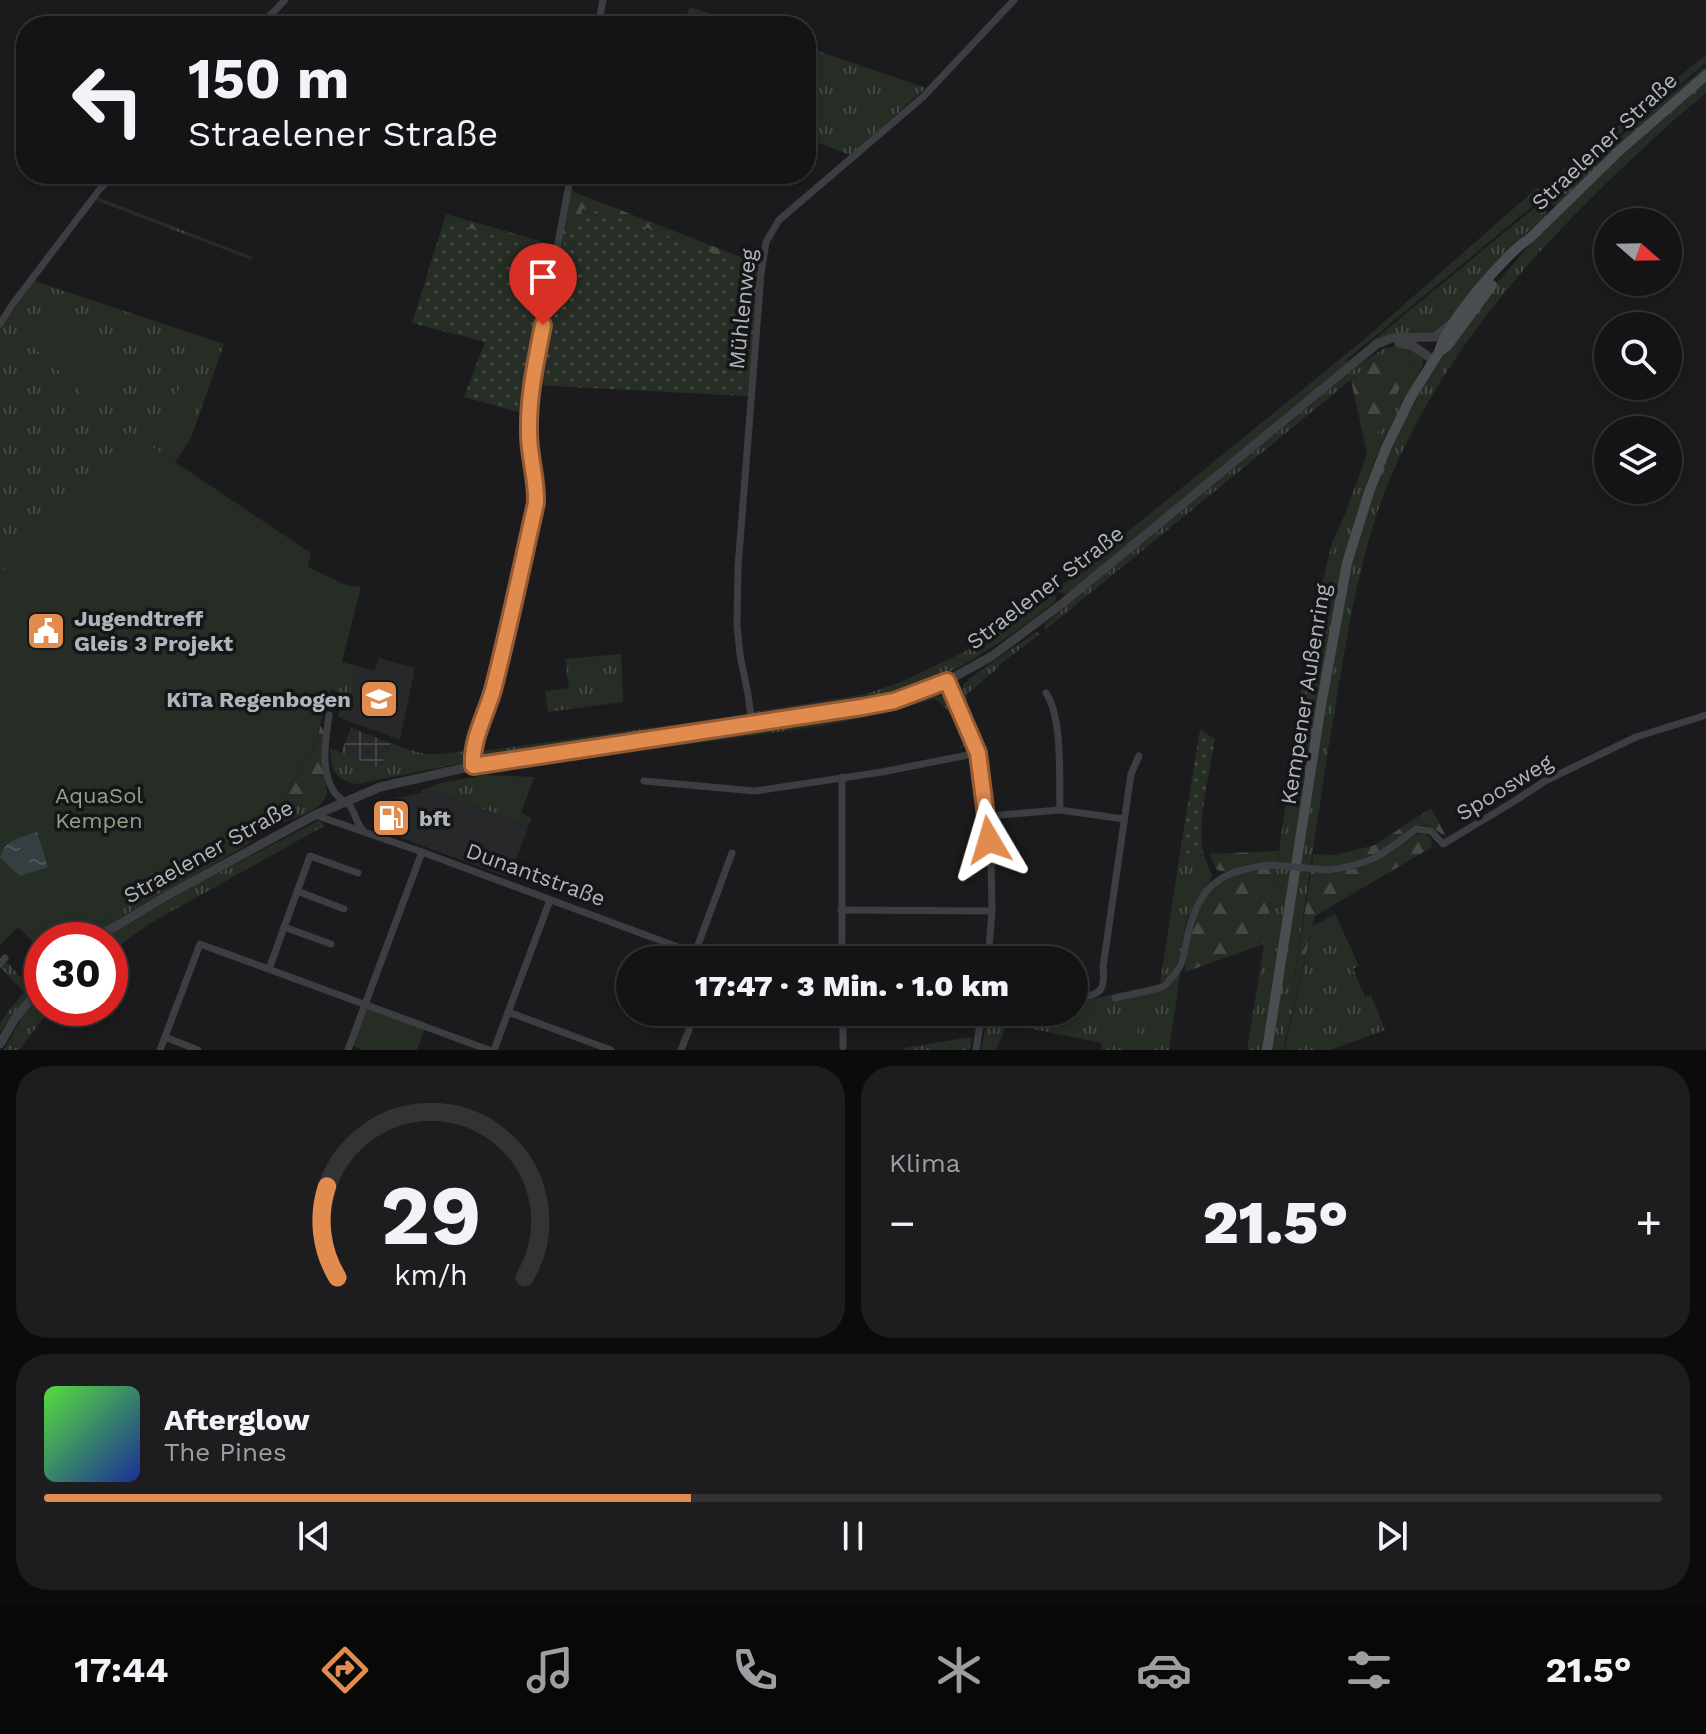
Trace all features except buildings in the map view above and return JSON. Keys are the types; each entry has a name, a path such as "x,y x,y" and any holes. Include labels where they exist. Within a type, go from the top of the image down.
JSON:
{"main road":[{"name":"Straelener Straße","path":"1436,356 1456,319 1520,244 1706,75"},
{"name":"Straelener Straße","path":"1436,356 1530,238"},
{"name":"Kempener Außenring","path":"1267,1050 1321,706 1347,563 1386,448 1436,356"}],"street":[{"path":"270,16 285,0"},
{"name":"Mühlenweg","path":"752,724 737,625 738,567 766,242 779,220 923,97 1014,0"},
{"path":"0,324 105,184"},
{"path":"473,766 473,748 488,708 536,503 537,486 529,435 531,386 569,184"},
{"name":"Straelener Straße","path":"1344,373 1365,353 1387,339 1438,335 1456,319"},
{"path":"1421,338 1436,356"},
{"name":"Straelener Straße","path":"123,922 315,815 380,787 473,766 894,701 947,681 992,656 1043,619 1344,373 1378,349 1397,343 1436,356"},
{"path":"947,681 978,753 991,859 989,946"},
{"path":"1046,693 1055,711 1060,810"},
{"path":"329,715 325,764 334,792 351,808 355,821 363,831"},
{"name":"Spoosweg","path":"1115,998 1163,986 1181,967 1195,907 1220,878 1249,867 1273,865 1327,870 1352,867 1377,858 1416,829 1431,831 1443,844 1545,781 1636,737 1706,715"},
{"path":"644,781 755,791 978,753"},
{"path":"1088,997 1100,991 1104,983 1103,967 1124,819 1131,774 1139,756"},
{"path":"842,777 842,946"},
{"path":"987,816 1060,810 1124,819"},
{"name":"Dunantstraße","path":"315,815 676,946"},
{"path":"348,1050 422,852"},
{"path":"698,946 732,853"},
{"path":"269,969 310,856 358,873"},
{"path":"297,891 344,909"},
{"path":"160,1050 200,944 492,1050 550,900"},
{"path":"841,910 992,911"},
{"path":"284,927 331,944"},
{"path":"0,1044 24,1008"},
{"path":"508,1012 611,1050"},
{"path":"681,1050 690,1026"},
{"path":"843,1026 843,1047"},
{"path":"976,1050 980,1026"},
{"path":"165,1037 198,1050"}],"shaded area":[{"name":"KiTa Regenbogen","path":"379,658 415,668 400,740 343,719 358,666 374,671"},
{"path":"351,728 391,743 380,769 341,753"},
{"path":"431,790 529,825 510,876 372,825 381,802"}],"green space":[{"path":"690,7 717,16 686,16"},
{"path":"816,50 926,88 850,155 816,142"},
{"path":"1706,55 1706,63 1345,361 1540,203 1546,210 1546,216 1504,256 1445,325 1433,334 1395,334 1249,446 1067,594 1055,591 1367,337 1537,188 1543,190 1548,187 1564,169"},
{"path":"1706,66 1706,70 1652,115 1556,205 1545,199"},
{"path":"1706,80 1706,93 1582,207 1511,285 1448,370 1397,463 1377,513 1357,585 1328,751 1283,1050 1271,1050 1343,604 1365,516 1388,455 1438,363 1501,278 1572,200"},
{"path":"570,186 574,192 756,263 761,261 749,396 744,396 750,268 583,209 548,328 544,328"},
{"path":"97,197 252,257 252,260 95,200"},
{"path":"582,209 611,214 751,268 744,396 533,385 544,328 548,327 568,223 581,223"},
{"path":"446,214 554,245 552,253 444,221"},
{"path":"444,221 552,253 525,414 464,397 485,342 412,323"},
{"path":"34,281 224,344 191,438 175,462 130,433 32,540 31,545 23,548 0,574 0,329"},
{"path":"54,298 124,364 89,400 22,336"},
{"path":"1398,345 1423,356 1423,364 1381,446 1362,496 1339,582 1264,1050 1247,1050 1304,674 1332,543 1367,454 1413,361 1379,357 1045,630 1045,624 1363,362 1383,349"},
{"path":"1379,357 1413,361 1367,454 1351,380"},
{"path":"184,377 206,387 179,448 157,438"},
{"name":"AquaSol Kempen","path":"130,432 311,553 308,567 346,585 361,587 336,685 331,689 328,713 323,711 317,742 269,820 102,922 24,922 24,933 18,927 0,945 0,574 23,548 31,545 31,540"},
{"path":"1052,593 1056,596 1055,602 1016,631 932,681 886,698 839,709 759,721 755,717 753,712 866,694 901,682 966,651"},
{"path":"1036,632 1040,634 967,694 967,703 976,726 962,696 963,685"},
{"path":"621,654 623,702 548,712 545,691 569,688 565,659"},
{"path":"341,662 358,666 343,718 338,717 344,696 331,689 336,684"},
{"path":"936,693 947,699 966,738 967,745 959,749 963,744 957,725 944,706 934,699 886,713 821,726 503,770 508,765 848,717"},
{"path":"749,714 746,722 489,759 479,760 475,752"},
{"path":"320,726 324,733 323,764 327,792 269,820 317,743"},
{"path":"1200,729 1215,739 1203,813 1204,856 1180,852"},
{"path":"391,743 427,754 465,751 469,758 467,762 357,784 339,777 333,768 330,748 380,768"},
{"path":"485,775 534,777 521,813 531,820 529,825 431,790 420,792 441,783"},
{"path":"481,782 526,782 514,813 475,798"},
{"path":"327,792 313,810 266,830 247,845 115,922 102,922 243,838 261,824"},
{"path":"1431,808 1447,838 1431,827 1420,825 1361,860 1343,865 1312,867 1313,854 1335,855 1375,845"},
{"path":"318,821 323,823 324,826 149,924 128,939 128,924"},
{"path":"1418,834 1431,838 1432,847 1315,916 1283,1050 1311,872 1362,867"},
{"path":"1279,851 1277,861 1248,864 1227,872 1217,870 1209,854"},
{"path":"1180,852 1204,856 1212,876 1187,919 1176,965 1160,985 1180,975 1169,1050 1101,1050 1102,1043 1017,1026 1088,1026 1088,1000 1160,984"},
{"path":"1276,868 1264,944 1185,972 1191,929 1206,897 1233,876 1252,870"},
{"path":"1335,914 1359,966 1353,969 1365,997 1371,995 1385,1030 1330,1050 1284,1050 1313,926"},
{"path":"5,962 24,980 24,992 0,967"},
{"path":"24,992 24,1000 0,1032 0,1022"},
{"path":"369,1007 425,1028 417,1050 362,1050 352,1046"},
{"path":"24,1014 24,1026 37,1026 19,1050 4,1050"},
{"path":"1102,1015 1139,1020 1136,1046 1099,1041"},
{"path":"986,1026 1006,1026 996,1050 981,1050"},
{"path":"970,1037 969,1050 904,1050 905,1048"}],"water":[{"path":"37,832 48,867 20,876 0,858 2,852 14,840"}],"place":[{"name":"Jugendtreff Gleis 3 Projekt","path":"46,631"},
{"name":"KiTa Regenbogen","path":"379,699"},
{"name":"bft","path":"391,818"}],"route":[{"path":"543,325 531,386 529,435 537,486 536,503 488,708 473,748 473,766 862,707 894,701 947,681 978,753 989,840"}]}
